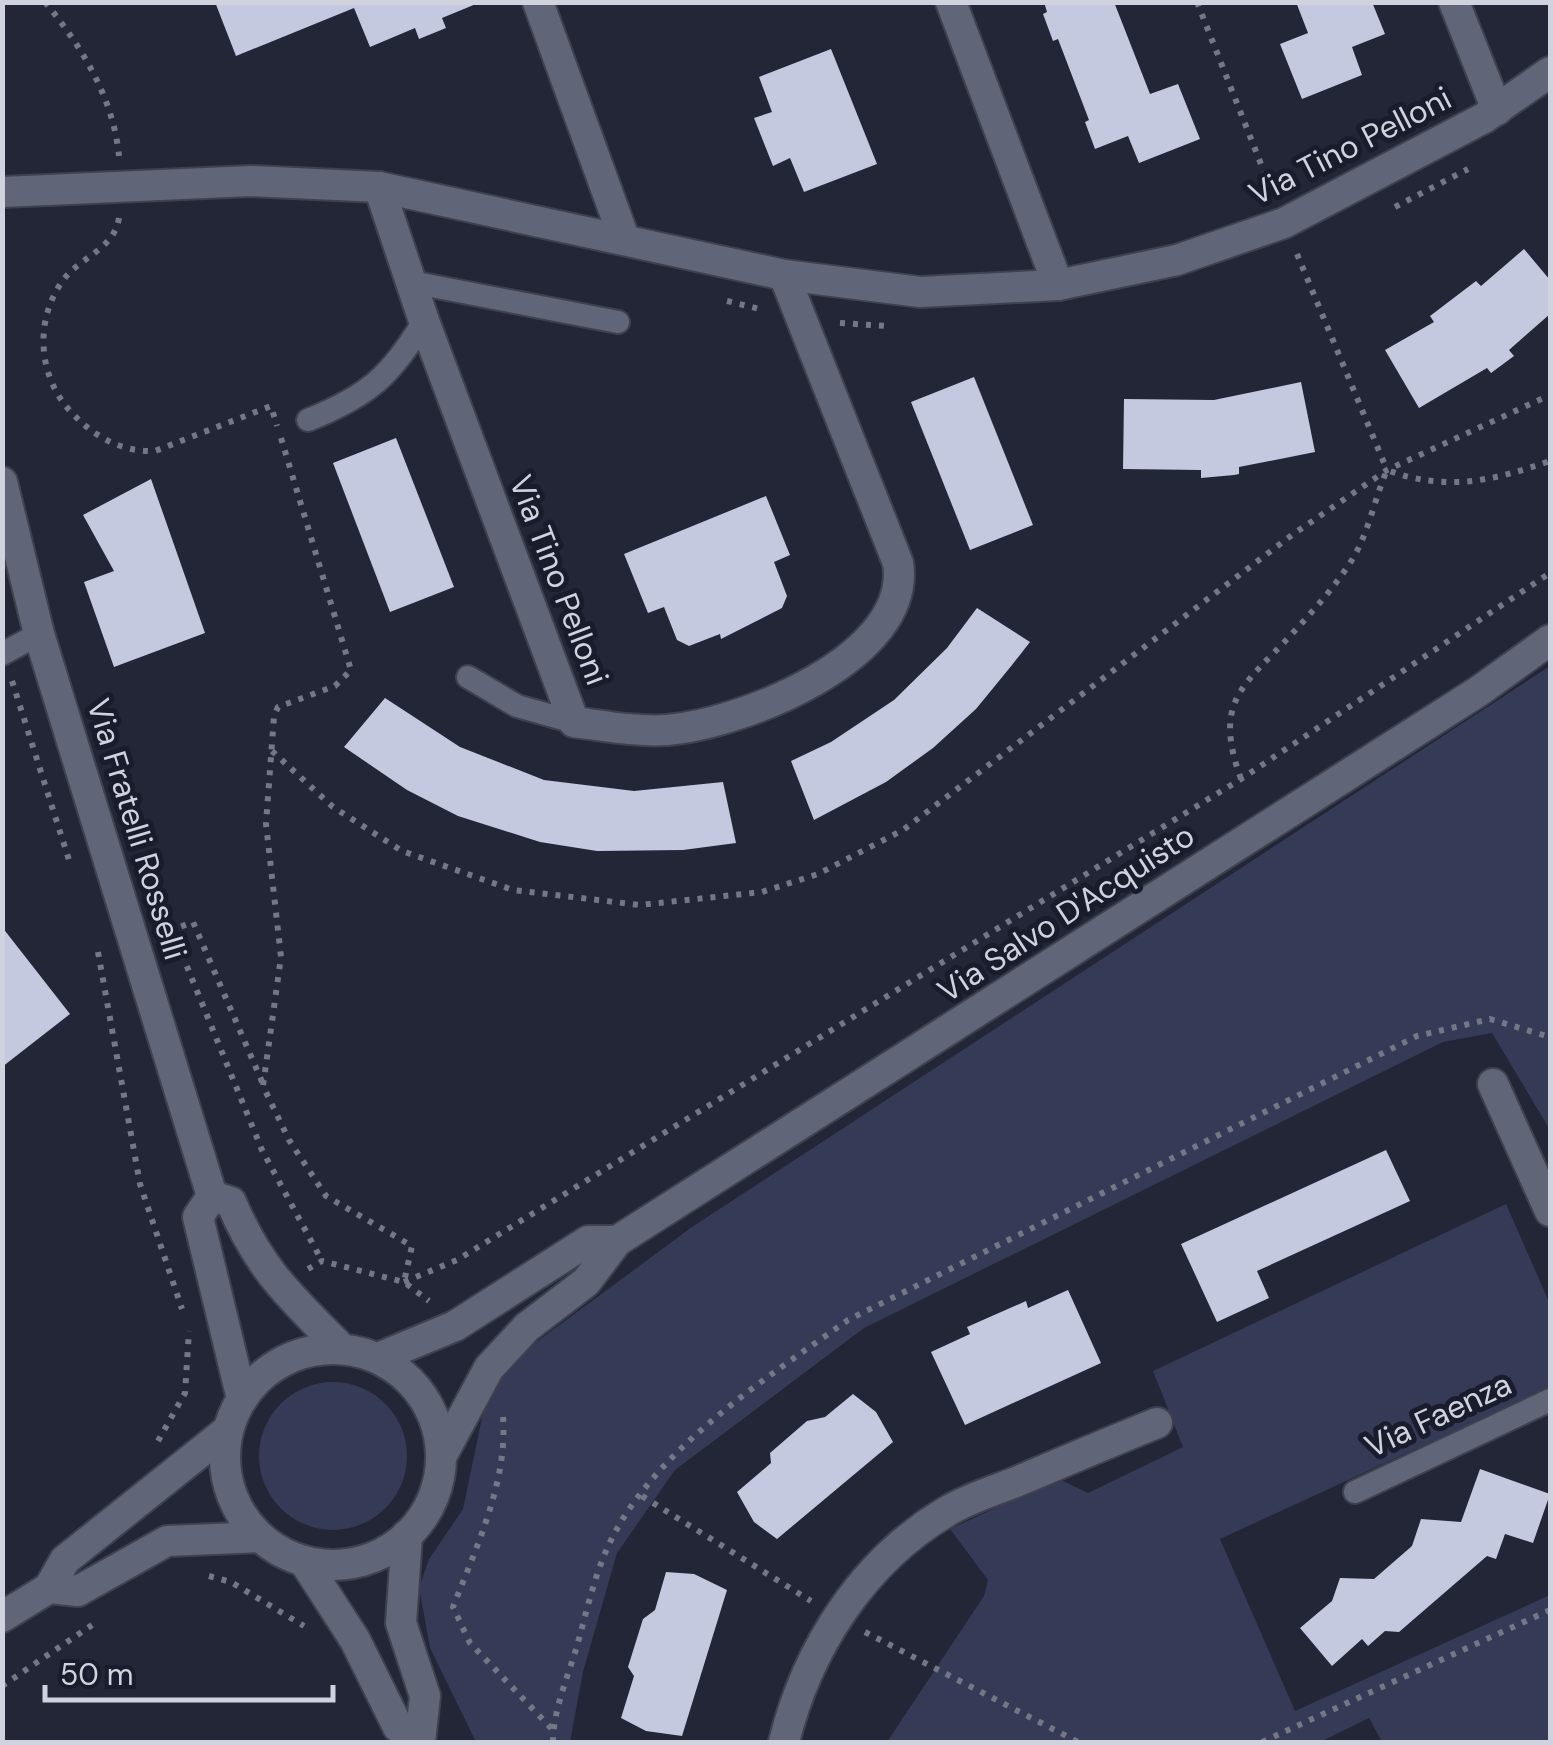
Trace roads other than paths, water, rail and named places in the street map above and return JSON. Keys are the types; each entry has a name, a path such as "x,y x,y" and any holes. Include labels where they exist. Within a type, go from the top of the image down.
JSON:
{"street":[{"path":"538,2 624,238"},
{"path":"951,2 1058,285"},
{"name":"Via Tino Pelloni","path":"1454,2 1497,110"},
{"name":"Via Tino Pelloni","path":"2,192 122,183 251,181 379,187 784,276 920,292 1058,285 1177,260 1284,223 1497,110 1550,72"},
{"name":"Via Tino Pelloni","path":"379,187 424,321 574,722 667,730 720,720 766,703 828,672 856,652 896,603 901,584 898,563 784,276"},
{"name":"Via Fratelli Rosselli","path":"2,482 39,634 212,1196 198,1218 242,1398"},
{"name":"Via Salvo D'Acquisto","path":"441,1457 488,1368 527,1326 586,1282 617,1241 1479,692 1550,640"},
{"path":"1493,1084 1550,1212"},
{"name":"Via Fratelli Rosselli","path":"212,1196 231,1202 251,1250 277,1285 342,1349"},
{"name":"Via Salvo D'Acquisto","path":"378,1358 455,1326 588,1241 617,1241"},
{"path":"342,1349 378,1358 404,1374 424,1398 437,1426 441,1457 437,1486 426,1512 407,1535 376,1556 340,1565 304,1561 260,1537 236,1506 225,1469 228,1430 242,1398 266,1373 296,1355 342,1349"},
{"path":"784,1742 795,1695 819,1649 864,1582 896,1548 949,1510 1157,1423"},
{"path":"2,1618 50,1588 65,1560 228,1430"},
{"path":"304,1561 355,1640 398,1727 419,1742 425,1696 402,1622 407,1535"},
{"path":"50,1588 78,1591 167,1542 260,1537"}],"lane":[{"path":"411,282 618,322"},
{"path":"308,420 354,402 373,388 424,321"},
{"path":"3,653 39,634"},
{"path":"468,677 516,706 574,722"},
{"name":"Via Faenza","path":"1355,1492 1550,1400"}]}
